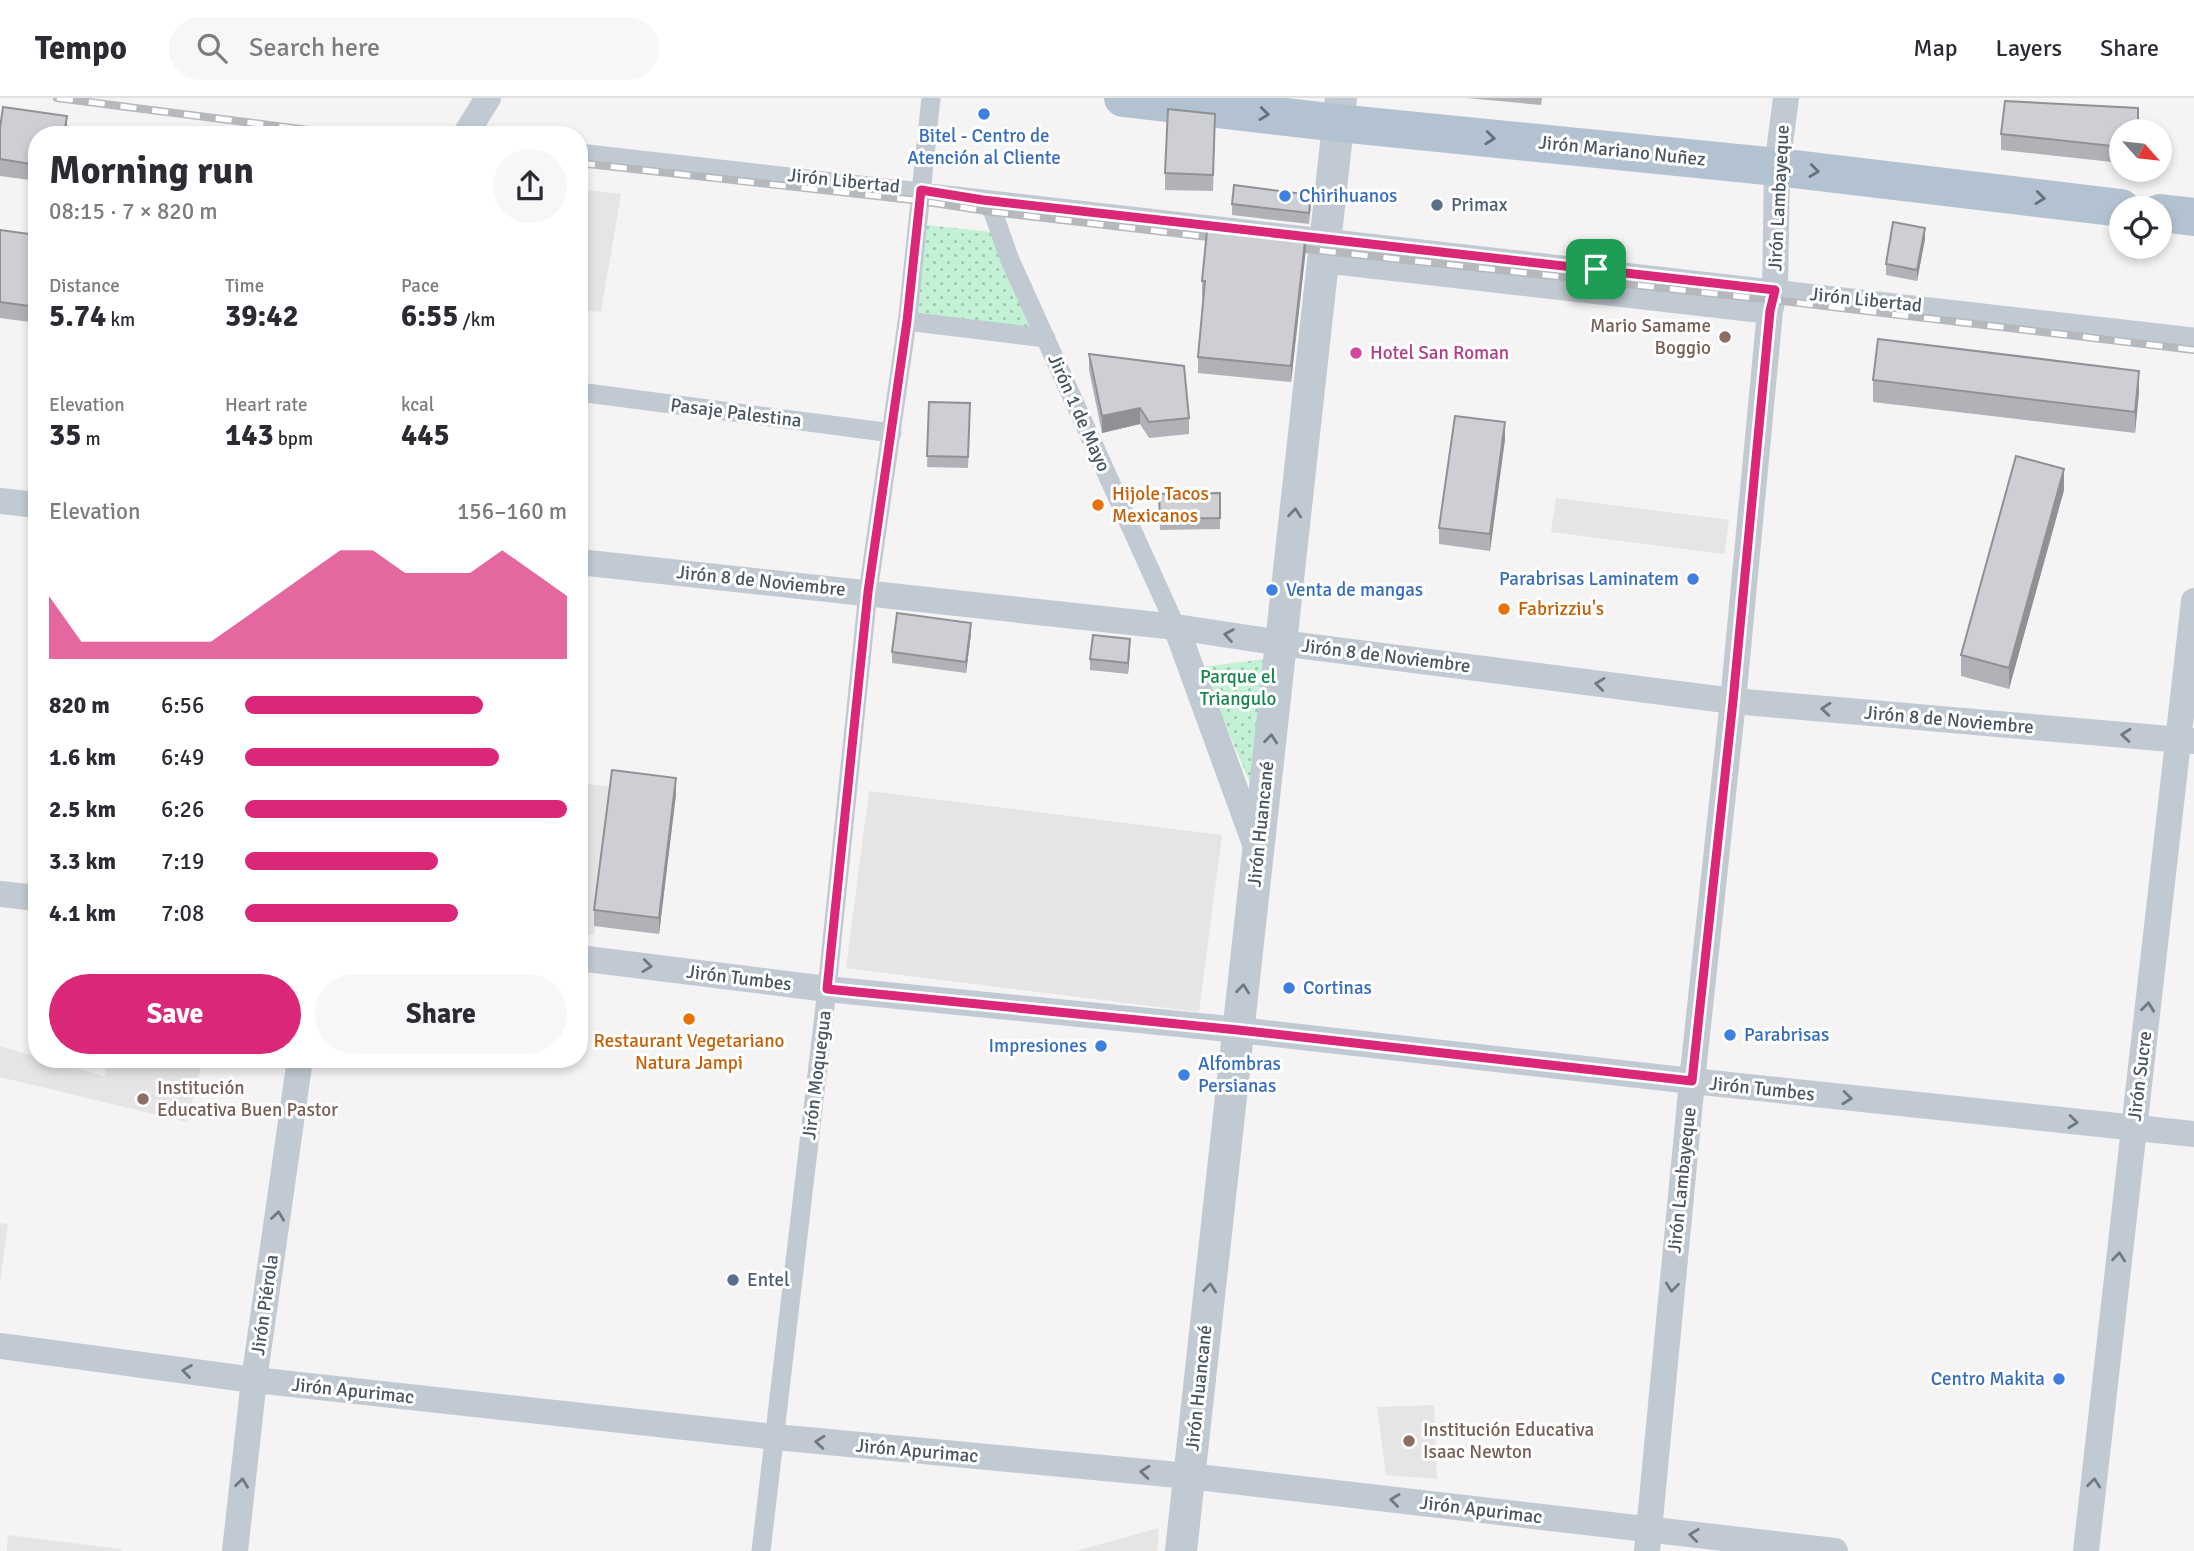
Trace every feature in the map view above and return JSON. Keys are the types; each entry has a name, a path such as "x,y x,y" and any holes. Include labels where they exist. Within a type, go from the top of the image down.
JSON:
{"main road":[{"name":"Jirón Mariano Nuñez","path":"1123,98 1340,110 1777,167 2109,207"},
{"path":"2172,214 2194,217"}],"street":[{"path":"471,126 488,98"},
{"name":"Jirón Moquegua","path":"761,1551 827,989 868,592 907,321 931,98"},
{"name":"Jirón Lambayeque","path":"1648,1540 1772,300 1777,167 1786,98"},
{"name":"Jirón Huancané","path":"1181,1551 1340,110"},
{"name":"Jirón Libertad","path":"588,153 921,190 1325,249"},
{"name":"Jirón 1 de Mayo","path":"983,200 993,212 1010,260 1175,627"},
{"path":"1325,249 1772,300"},
{"name":"Jirón Libertad","path":"1772,300 2194,337"},
{"path":"907,321 1046,338"},
{"name":"Pasaje Palestina","path":"588,394 892,433"},
{"path":"0,501 28,504"},
{"name":"Jirón 8 de Noviembre","path":"588,563 1175,627 1733,701 2186,740"},
{"name":"Jirón Sucre","path":"2086,1551 2134,1128 2186,740 2194,601"},
{"path":"1175,627 1258,853"},
{"path":"0,894 28,897"},
{"name":"Jirón Tumbes","path":"588,959 827,989 1238,1030 2194,1134"},
{"name":"Jirón Piérola","path":"234,1551 254,1380 299,1068"},
{"name":"Jirón Apurimac","path":"0,1346 254,1380 775,1437 1189,1476 1648,1540 1835,1551"}],"shaded area":[{"path":"588,190 621,194 601,312 588,311"},
{"path":"1556,498 1729,520 1724,554 1551,532"},
{"path":"588,784 612,787 594,935 588,934"},
{"path":"869,791 1222,835 1199,1012 846,968"},
{"name":"Institución Educativa Buen Pastor","path":"0,1046 28,1054 28,1068 76,1068 104,1076 106,1068 201,1068 187,1122 0,1077"},
{"path":"0,1223 8,1224 0,1283"},
{"name":"Institución Educativa Isaac Newton","path":"1434,1405 1437,1479 1386,1475 1377,1407"},
{"path":"1159,1528 1157,1551 1075,1551"},
{"path":"8,1535 121,1549 121,1551 7,1551"}],"green space":[{"path":"925,225 992,232 1037,333 914,317"},
{"name":"Parque el Triangulo","path":"1265,659 1253,790 1201,667"}],"building":[{"path":"2005,101 2138,108 2138,119 2109,119 2109,146 2001,134"},
{"path":"3,107 67,116 65,126 28,126 28,164 0,159"},
{"path":"1168,109 1215,114 1213,175 1165,173"},
{"path":"1234,185 1311,195 1309,213 1232,204"},
{"path":"1893,222 1925,228 1917,270 1886,264"},
{"path":"1229,223 1306,232 1291,366 1198,357 1207,231 1228,233"},
{"path":"0,230 28,234 28,306 0,302"},
{"path":"1878,339 2139,371 2135,412 1873,380"},
{"path":"1089,354 1184,366 1189,418 1149,422 1140,408 1102,416"},
{"path":"929,402 970,403 968,457 927,456"},
{"path":"1455,416 1505,422 1490,534 1439,528"},
{"path":"2016,456 2064,469 2009,668 1961,655"},
{"path":"1220,493 1220,518 1160,519 1159,494"},
{"path":"897,613 971,623 966,662 892,652"},
{"path":"1093,635 1130,639 1128,663 1090,659"},
{"path":"612,770 676,778 659,918 594,910"}],"railway":[{"path":"57,98 276,126"},
{"path":"588,164 921,201 1226,239"},
{"path":"1288,247 1773,300 2194,350"}],"place":[{"name":"Bitel - Centro de Atención al Cliente","path":"984,114"},
{"name":"Chirihuanos","path":"1285,196"},
{"name":"Primax","path":"1437,205"},
{"name":"Mario Samame Boggio","path":"1725,337"},
{"name":"Hotel San Roman","path":"1356,353"},
{"name":"Hijole Tacos Mexicanos","path":"1098,505"},
{"name":"Parabrisas Laminatem","path":"1693,579"},
{"name":"Venta de mangas","path":"1272,590"},
{"name":"Fabrizziu's","path":"1504,609"},
{"name":"Cortinas","path":"1289,988"},
{"name":"Restaurant Vegetariano Natura Jampi","path":"689,1019"},
{"name":"Parabrisas","path":"1730,1035"},
{"name":"Impresiones","path":"1101,1046"},
{"name":"Alfombras Persianas","path":"1184,1075"},
{"name":"Institución Educativa Buen Pastor","path":"143,1099"},
{"name":"Entel","path":"733,1280"},
{"name":"Centro Makita","path":"2059,1379"},
{"name":"Institución Educativa Isaac Newton","path":"1409,1441"}],"route":[{"path":"921,190 983,200 1596,269 1775,290 1770,311 1733,701 1692,1081 1238,1030 827,989 868,592 907,321 921,190"}]}
